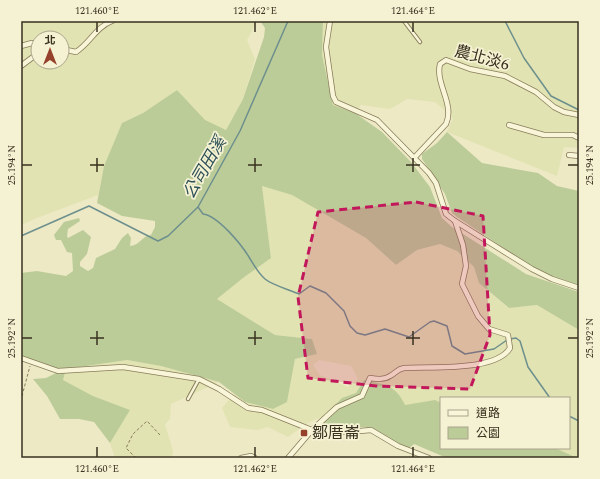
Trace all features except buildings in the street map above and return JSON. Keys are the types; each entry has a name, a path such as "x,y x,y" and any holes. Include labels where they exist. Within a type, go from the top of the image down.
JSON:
{"street":[{"path":"70,51 76,52 87,43 98,29 112,21"},
{"path":"330,21 326,47 333,96 336,102 377,120 415,157 436,183 446,214 455,221 532,269 552,279 579,288"},
{"path":"21,66 30,59"},
{"name":"農北淡6","path":"415,157 446,124 449,118 445,95 438,74 440,64 446,60 470,69 506,76 536,92 554,107 564,112 579,115"},
{"path":"509,125 544,135 573,135 579,138"},
{"path":"569,154 579,156"},
{"path":"288,458 312,430 337,407 362,396 370,378 382,379 390,376 398,369 404,368 476,365 497,360 508,351 510,348 509,339 506,333 489,329 478,316 462,284 466,266 463,246 455,221"},
{"path":"21,358 58,371 123,368 199,379 219,389 248,408 262,410 312,430 349,432 371,430 398,446 429,458"},
{"path":"241,458 251,456 255,458"}],"lane":[{"path":"404,21 420,42"},
{"path":"188,399 199,379"}],"path":[{"path":"22,396 31,361"},
{"path":"136,458 126,448 133,434 147,421 160,435"}],"highlighted area":[{"path":"416,202 483,216 490,335 470,389 376,386 308,378 298,297 318,212"}],"green space":[{"path":"21,21 257,21 247,40 255,59 243,99 226,130 205,121 177,90 143,113 122,123 104,166 98,195 21,225"},
{"path":"260,21 323,21 322,55 333,105 355,113 382,132 411,162 430,187 442,218 452,227 526,274 579,292 579,330 537,305 509,308 479,283 474,267 457,251 440,244 417,250 396,265 366,238 292,195 262,186 271,258 217,299 275,335 312,339 317,354 295,359 287,402 273,409 245,402 219,382 161,366 127,360 66,369 63,380 93,396 130,410 110,443 94,422 79,419 60,419 47,396 33,379 46,378 56,373 57,369 21,359 21,273 37,271 66,276 73,271 72,253 67,252 61,240 56,240 54,235 64,222 79,218 80,221 68,229 68,238 83,230 91,237 87,254 80,262 80,266 88,271 93,268 96,258 115,249 122,238 128,233 131,238 130,246 137,244 145,237 151,235 155,227 155,221 122,216 97,203 104,166 122,123 143,113 177,90 205,120 226,130 243,99 264,37 265,28"},
{"path":"323,21 579,21 579,148 564,147 557,176 447,132 453,118 435,102 407,99 390,109 361,105 355,113 333,105 322,55"},
{"path":"447,132 482,163 538,173 557,186 579,191 579,285 541,273 452,213 445,194 422,159 422,154 437,143"},
{"path":"262,186 292,195 366,238 396,265 417,250 440,244 457,251 474,267 479,283 508,308 537,305 579,330 579,458 447,458 414,444 408,449 365,427 319,427 324,420 323,417 311,421 288,437 268,427 257,430 230,427 222,408 234,394 245,402 273,409 287,401 295,359 316,354 312,339 275,335 217,299 271,258","holes":["319,360 351,366 358,379 348,387 320,375 313,365"]},
{"path":"127,360 161,366 219,382 171,404 170,419 165,424 173,451 172,458 115,458 110,443 130,410 93,396 63,380 66,369"},
{"path":"364,380 389,386 397,393 405,405 435,400 440,402 440,449 557,449 577,458 447,458 414,444 408,449 365,427 324,429 318,426 324,420 323,417 342,398 356,393"}],"waterway":[{"name":"公司田溪","path":"21,236 89,206 158,241 168,236 198,207 240,131 288,21"},
{"name":"公司田溪","path":"505,21 524,58 551,96 579,110"},
{"path":"198,207 203,214 209,216 229,231 241,245 258,272 265,279 299,294 310,286 326,293 344,311 350,326 357,333 365,335 385,329 409,337 430,322 434,321 447,326 452,346 465,354 494,349 507,340"},
{"path":"510,339 516,338 520,341 528,367 549,397"},
{"path":"570,416 579,421"}],"place":[{"name":"鄒厝崙","path":"304,433"}]}
